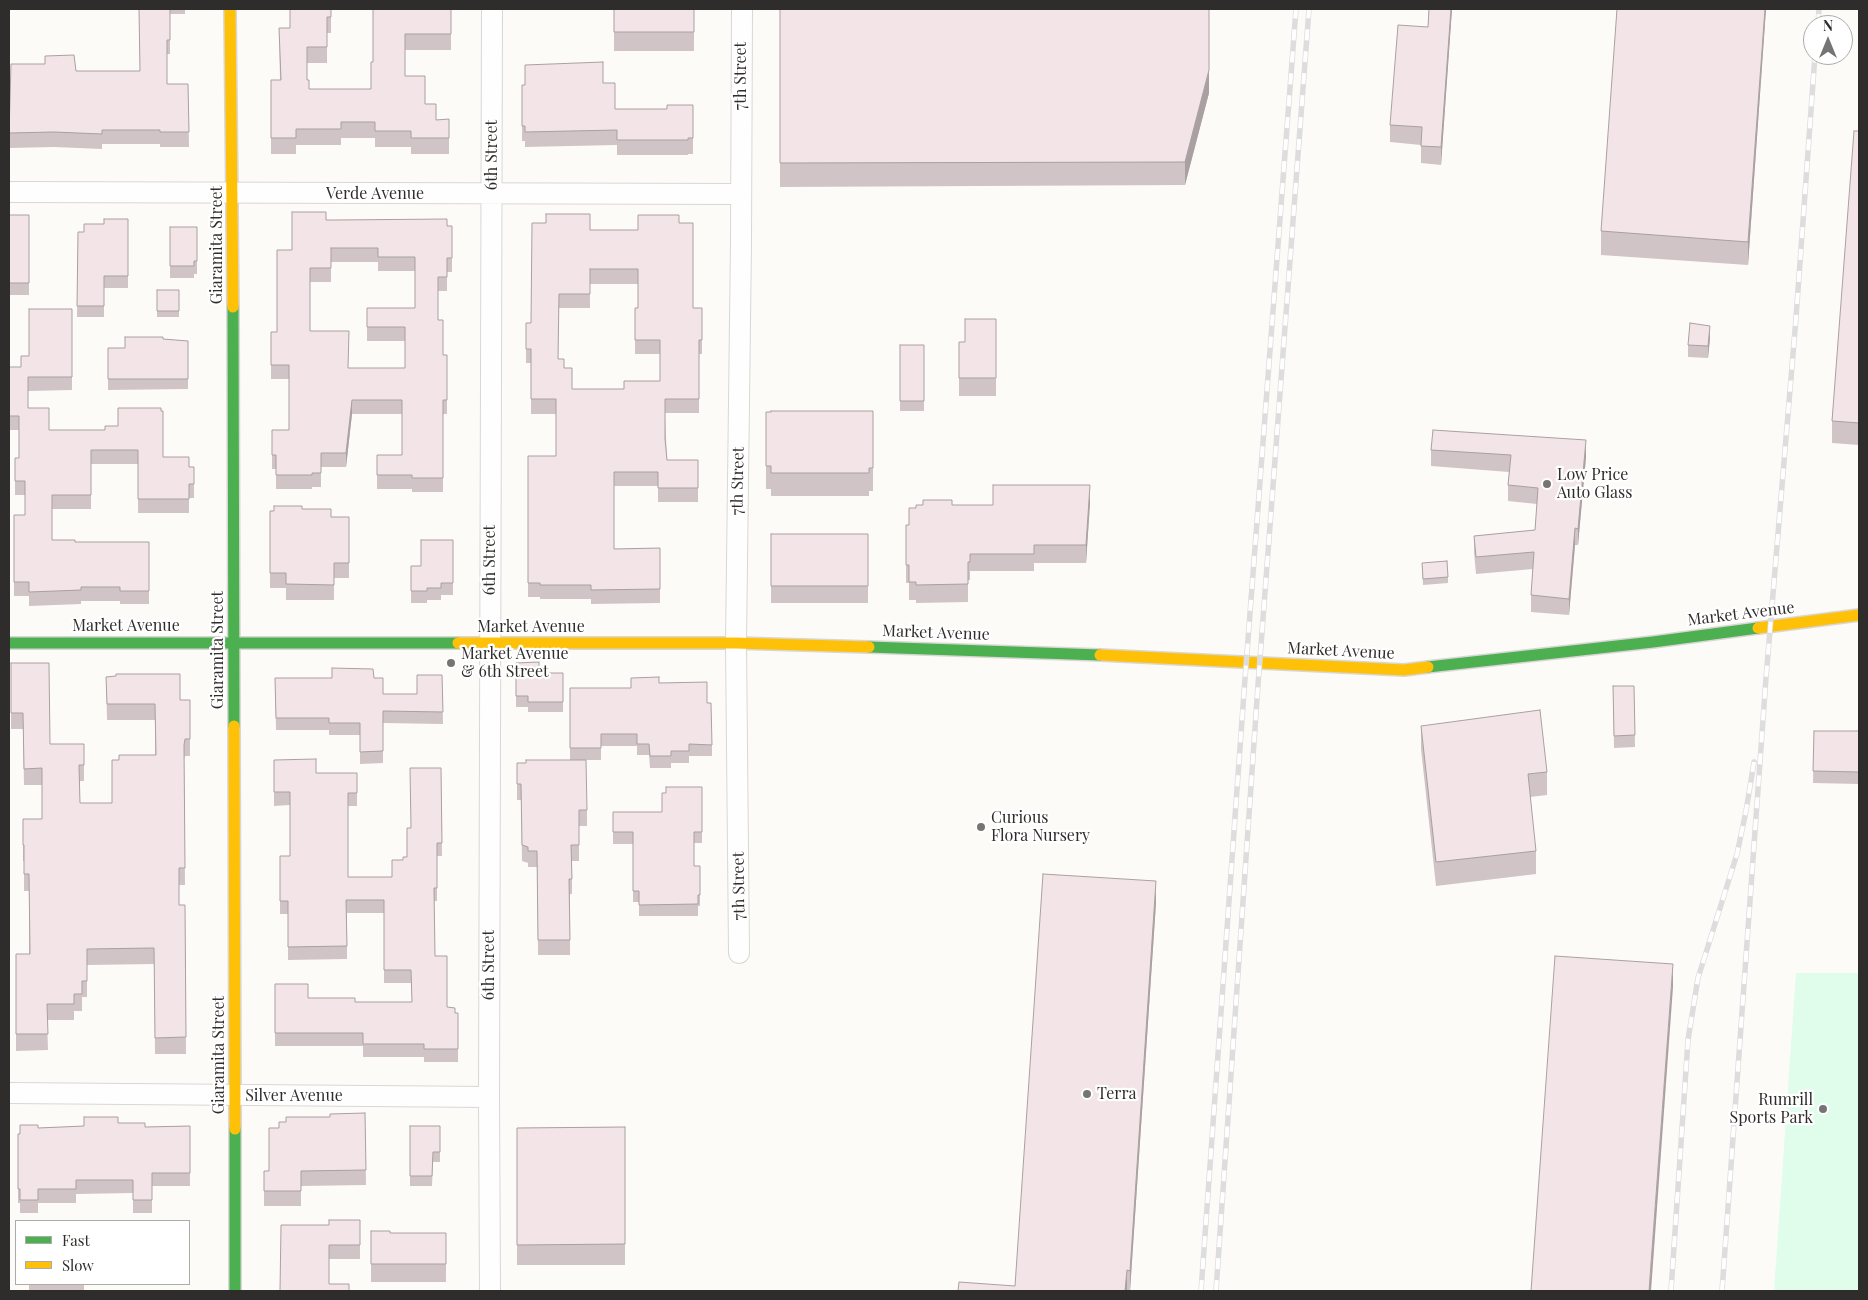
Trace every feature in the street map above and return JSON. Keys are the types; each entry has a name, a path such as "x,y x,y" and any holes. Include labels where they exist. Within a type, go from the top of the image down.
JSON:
{"street":[{"name":"Giaramita Street","path":"230,9 233,193 235,642 235,1291"},
{"name":"6th Street","path":"490,1291 492,9"},
{"name":"7th Street","path":"739,953 736,643 742,241 742,9"},
{"name":"Verde Avenue","path":"9,192 492,195 741,194"},
{"name":"Market Avenue","path":"9,643 736,643 1088,654 1404,670 1653,642 1859,615"},
{"name":"Silver Avenue","path":"9,1094 489,1097"}],"green space":[{"name":"Rumrill Sports Park","path":"1796,973 1859,973 1859,1291 1774,1291"}],"building":[{"path":"139,9 170,9 170,40 167,40 167,84 188,84 189,132 102,130 102,134 9,133 11,64 45,64 45,56 74,55 76,71 140,71"},
{"path":"290,9 331,9 331,17 327,17 327,47 307,47 307,80 309,80 309,89 371,89 373,9 451,9 451,34 405,34 405,76 425,76 425,104 436,104 436,120 449,119 449,138 411,138 411,131 375,131 375,122 341,122 341,129 296,129 296,138 271,138 271,80 281,80 279,28 290,28"},
{"path":"614,9 694,9 694,32 614,32"},
{"path":"780,9 1209,9 1209,70 1185,162 780,163"},
{"path":"1429,9 1451,9 1441,147 1421,146 1422,127 1390,125 1398,25 1428,27"},
{"path":"1617,9 1765,9 1748,242 1601,231"},
{"path":"603,62 603,83 615,83 615,109 667,109 667,105 693,105 693,138 688,138 688,140 617,140 617,130 525,132 525,126 522,126 522,85 525,85 525,65"},
{"path":"1854,131 1859,131 1859,423 1832,421"},
{"path":"292,212 326,212 326,220 447,219 447,226 452,226 452,258 447,258 447,277 438,277 438,320 443,320 443,355 447,355 447,400 443,400 443,478 412,478 412,475 377,475 377,455 402,455 402,400 352,400 346,453 321,453 321,473 312,473 312,475 276,475 276,455 272,455 272,430 289,430 289,365 271,365 271,332 277,332 277,250 292,250","holes":["331,248 378,248 378,257 415,257 415,308 367,308 367,327 405,327 405,368 348,368 349,331 310,331 310,268 331,268"]},
{"path":"546,214 590,214 590,230 638,230 638,215 679,215 679,223 693,223 693,308 702,308 702,340 699,340 699,399 665,399 665,439 667,460 698,460 698,488 658,488 658,472 614,472 614,549 660,548 660,589 591,590 591,585 540,585 540,583 528,583 528,456 556,456 556,399 531,399 531,349 526,349 526,323 531,323 532,223 546,223","holes":["590,269 638,269 638,308 635,308 635,340 660,340 660,381 624,381 624,389 572,389 572,368 564,368 564,359 558,359 559,294 590,294"]},
{"path":"9,215 29,215 29,283 9,283"},
{"path":"104,219 128,219 128,276 104,276 104,306 77,306 78,232 84,232 84,224 104,224"},
{"path":"170,227 197,227 197,261 194,261 194,266 170,266"},
{"path":"157,290 179,290 179,311 157,311"},
{"path":"29,309 72,309 72,377 28,377 28,408 49,408 49,430 105,430 105,426 118,426 118,408 161,408 161,411 163,411 163,457 189,457 189,467 194,467 194,484 189,484 189,499 138,499 138,450 91,450 91,495 52,495 52,540 75,540 75,542 149,542 149,591 120,591 120,587 81,587 81,590 29,592 29,582 14,582 14,515 25,515 25,481 15,481 15,458 19,458 19,416 9,416 9,367 21,367 21,356 29,356"},
{"path":"965,319 996,319 996,378 959,378 959,342 965,342"},
{"path":"1690,323 1710,326 1708,346 1688,345"},
{"path":"125,337 163,337 163,339 188,341 188,379 108,379 108,348 125,348"},
{"path":"900,345 924,345 924,401 900,401"},
{"path":"873,411 873,468 869,468 869,473 771,473 771,466 766,466 766,412"},
{"path":"1433,430 1586,440 1578,529 1575,528 1569,599 1531,595 1534,552 1476,557 1474,536 1535,530 1538,488 1508,485 1511,455 1431,450"},
{"path":"993,485 1090,485 1086,545 1034,545 1034,554 970,554 968,584 916,585 916,582 909,582 909,565 906,565 906,525 909,525 909,508 923,505 923,500 952,500 952,505 993,505"},
{"path":"274,506 302,506 302,509 331,509 331,517 349,517 349,563 334,563 334,585 286,584 286,573 270,573 270,511 274,511"},
{"path":"771,534 868,534 868,586 771,586"},
{"path":"421,540 453,540 453,583 441,583 441,588 427,588 427,591 411,591 411,566 421,566"},
{"path":"1447,561 1448,577 1423,579 1422,563"},
{"path":"539,662 539,673 563,673 563,702 528,702 528,696 516,696 516,663"},
{"path":"11,663 49,663 50,744 84,744 84,765 79,765 80,803 112,803 112,760 119,760 119,755 156,755 155,704 107,704 106,677 116,676 116,674 180,674 180,700 190,700 190,739 185,739 184,745 185,868 179,868 179,905 185,905 186,1037 155,1038 154,948 87,949 87,981 82,981 82,994 74,994 74,1004 47,1004 48,1034 16,1034 16,954 30,954 29,874 24,874 23,819 42,819 42,768 24,769 23,713 11,713"},
{"path":"332,668 373,669 374,678 383,678 383,694 417,694 417,675 442,675 443,712 383,711 383,751 360,752 360,723 329,723 329,718 276,718 275,678 332,678"},
{"path":"659,677 659,683 707,682 707,703 711,703 712,745 689,744 689,751 671,751 671,756 650,756 649,744 637,744 637,734 601,734 601,748 570,748 570,688 631,688 631,678"},
{"path":"1613,686 1634,686 1635,735 1614,736"},
{"path":"1540,710 1547,772 1528,774 1536,851 1436,862 1421,726"},
{"path":"1814,731 1859,731 1859,772 1813,771"},
{"path":"316,759 316,773 357,773 357,793 348,793 348,877 392,877 392,860 403,860 403,857 407,857 407,828 411,828 410,768 441,768 442,843 437,843 437,888 434,888 435,956 447,956 447,1007 455,1008 455,1013 458,1013 458,1049 424,1049 424,1044 363,1044 363,1033 275,1033 275,984 308,984 308,998 355,998 355,1002 412,1002 411,970 384,970 384,900 346,900 347,946 288,947 288,901 280,901 280,856 290,856 290,792 274,792 274,760"},
{"path":"526,760 586,760 587,810 579,810 579,845 571,845 572,879 569,879 570,940 538,940 537,851 528,851 528,847 522,845 521,784 517,784 517,763 526,763"},
{"path":"666,787 702,787 702,832 694,832 694,866 700,866 700,895 698,895 698,904 639,905 639,891 633,891 633,832 613,832 613,812 662,812 662,793 666,793"},
{"name":"Terra","path":"1043,874 1156,881 1130,1271 1127,1270 1125,1291 958,1291 959,1282 1015,1286"},
{"path":"1555,956 1673,964 1649,1291 1531,1291"},
{"path":"365,1113 366,1170 301,1171 301,1191 264,1191 264,1171 269,1171 269,1128 279,1128 279,1122 286,1122 286,1117 330,1117 330,1114"},
{"path":"84,1117 118,1117 118,1123 145,1123 145,1127 190,1126 190,1173 152,1173 152,1200 133,1200 133,1180 76,1180 76,1189 38,1189 38,1200 20,1200 20,1189 18,1189 18,1134 20,1134 20,1125 38,1125 38,1128 84,1126"},
{"path":"410,1126 440,1126 440,1152 433,1152 432,1176 410,1176"},
{"path":"625,1127 625,1244 517,1245 517,1128"},
{"path":"329,1220 360,1220 360,1245 329,1245 329,1284 349,1284 349,1291 280,1291 281,1225 329,1225"},
{"path":"371,1231 446,1233 446,1264 371,1264"}],"railway":[{"path":"1201,1291 1296,9"},
{"path":"1216,1291 1258,685 1309,9"},
{"path":"1819,9 1819,15"},
{"path":"1722,1291 1766,678 1796,318 1814,65"},
{"path":"1671,1291 1688,1040 1698,978 1737,854 1754,762"}],"traffic: fast":[{"path":"233,307 234,726"},
{"path":"1428,667 1653,642 1758,628"},
{"path":"9,643 458,643"},
{"path":"869,647 1100,655"},
{"path":"235,1129 235,1291"}],"traffic: slow":[{"path":"230,9 233,307"},
{"path":"1758,628 1859,615"},
{"path":"458,643 736,643 869,647"},
{"path":"1100,655 1404,670 1428,667"},
{"path":"234,726 235,1129"}],"place":[{"name":"Low Price Auto Glass","path":"1547,484"},
{"name":"Market Avenue & 6th Street","path":"451,663"},
{"name":"Curious Flora Nursery","path":"981,827"},
{"name":"Terra","path":"1087,1094"},
{"name":"Rumrill Sports Park","path":"1823,1109"}]}
